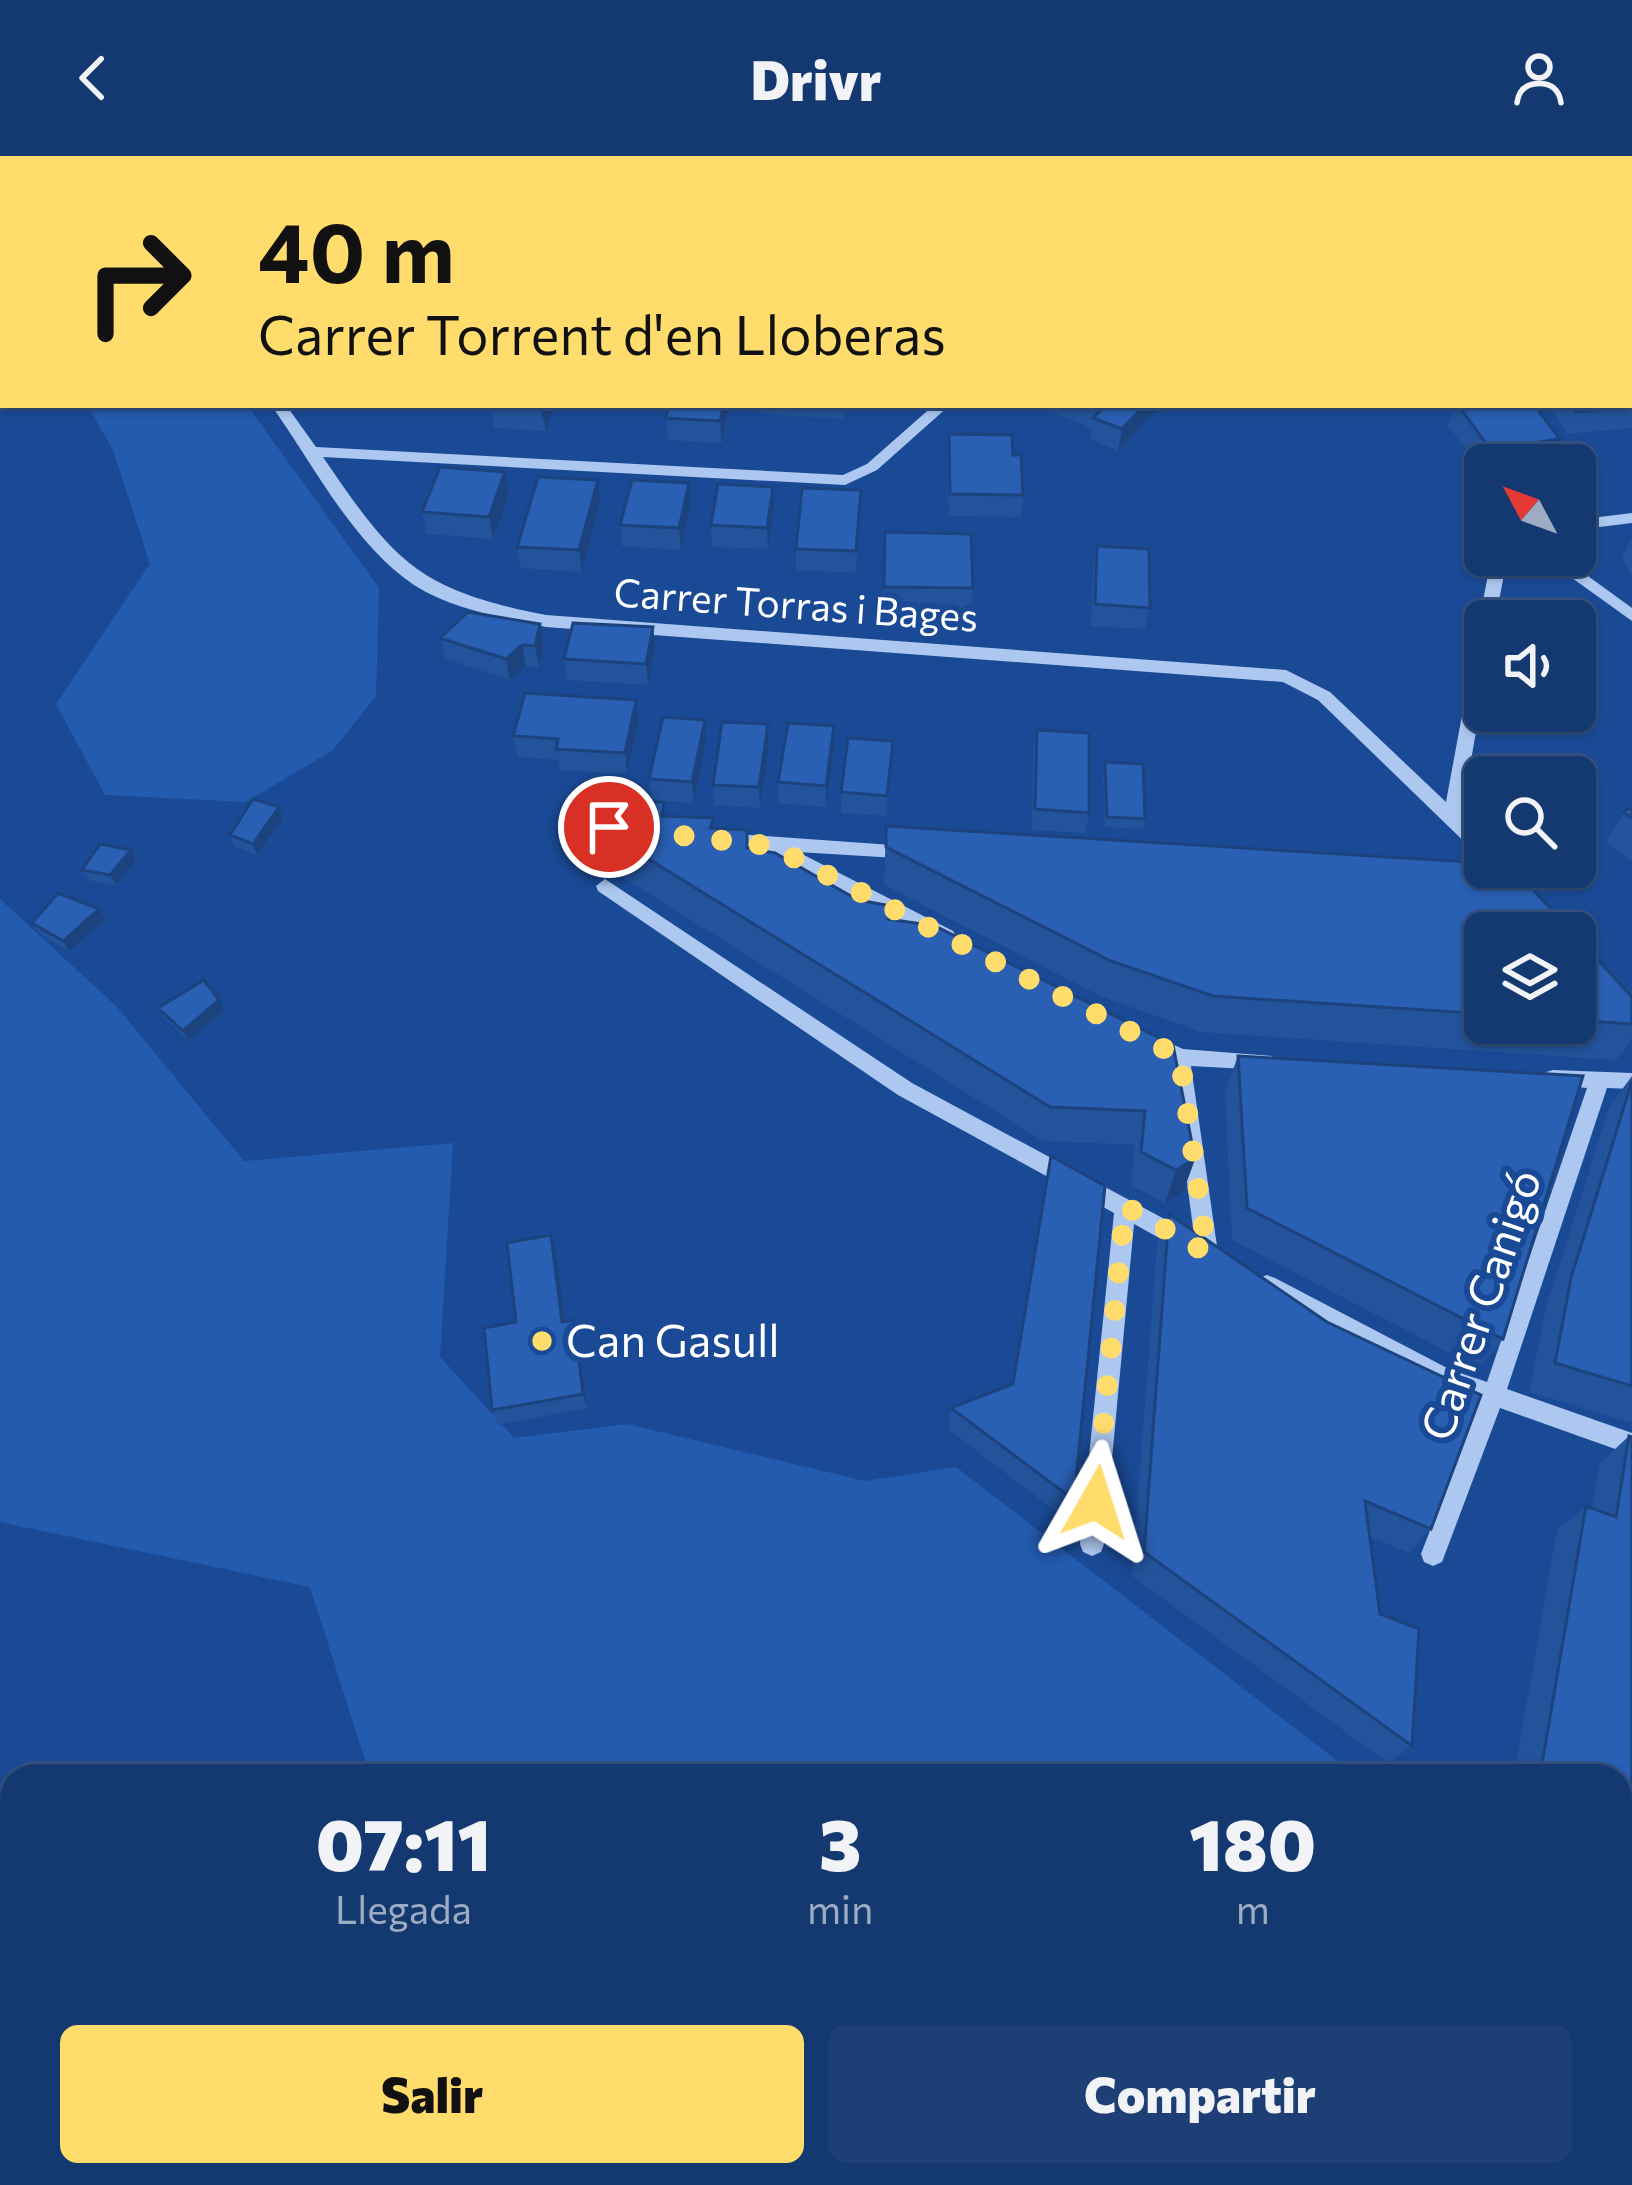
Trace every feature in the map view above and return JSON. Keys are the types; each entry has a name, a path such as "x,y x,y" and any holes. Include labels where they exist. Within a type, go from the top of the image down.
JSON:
{"street":[{"name":"Carrer Torras i Bages","path":"280,408 388,555 422,582 477,607 546,622 1286,676 1324,696 1451,818"},
{"path":"315,452 845,480 872,467 940,408"},
{"path":"1596,522 1632,518"},
{"path":"1577,576 1632,616"},
{"path":"1464,830 1451,818 1467,732"},
{"path":"701,838 934,853"},
{"path":"771,846 975,952"},
{"path":"605,886 905,1089 1442,1377 1632,1444"},
{"path":"1139,1036 1180,1057 1296,1064"},
{"path":"1180,1057 1226,1263"},
{"path":"1529,1077 1632,1082"},
{"name":"Carrer Canigó","path":"1433,1555 1494,1395 1599,1081"},
{"path":"1091,1544 1125,1206"}],"shaded area":[{"path":"89,408 249,408 379,588 376,696 333,750 246,802 105,795 56,704 150,564 113,450"},
{"path":"0,899 116,1006 244,1161 453,1143 440,1357 514,1438 627,1424 865,1481 956,1467 1341,1764 366,1764 310,1587 0,1522"}],"building":[{"path":"668,408 723,408 720,421 666,418"},
{"path":"1142,408 1122,429 1093,418 1102,409"},
{"path":"1460,408 1536,408 1560,439 1486,444"},
{"path":"1574,408 1621,408 1576,412"},
{"path":"949,434 1012,435 1013,455 1021,455 1023,495 950,494"},
{"path":"440,467 505,472 489,517 422,512"},
{"path":"538,477 598,480 579,550 517,547"},
{"path":"632,480 689,483 679,528 620,525"},
{"path":"718,484 773,487 767,528 711,525"},
{"path":"802,488 861,490 856,551 796,549"},
{"path":"885,532 971,534 973,588 884,587"},
{"path":"1097,546 1149,549 1150,608 1095,604"},
{"path":"468,612 540,624 535,646 522,645 506,659 440,638"},
{"path":"573,623 653,627 646,664 564,659"},
{"path":"525,693 636,700 625,753 556,749 558,739 513,736"},
{"path":"663,717 705,720 692,782 649,779"},
{"path":"722,722 768,724 759,787 713,785"},
{"path":"788,723 834,726 826,786 778,782"},
{"path":"1037,730 1089,733 1089,813 1035,809"},
{"path":"848,738 893,741 887,796 841,792"},
{"path":"1105,762 1143,764 1145,819 1107,817"},
{"path":"253,799 279,807 253,844 230,835"},
{"path":"664,802 662,816 714,818 710,828 747,830 747,848 775,853 858,900 891,906 888,919 935,926 1173,1045 1195,1159 1176,1170 1141,1152 1145,1111 1050,1107 613,837 621,803"},
{"path":"886,826 1464,862 1464,888 1531,888 1554,912 1464,912 1464,1013 1213,996 1111,961 886,847"},
{"path":"100,844 131,850 110,875 82,870"},
{"path":"58,893 99,909 63,941 32,923"},
{"path":"1596,958 1632,997 1632,1024 1596,1021"},
{"path":"204,980 219,1000 183,1031 158,1008"},
{"path":"1238,1056 1583,1076 1503,1339 1247,1208"},
{"path":"1632,1081 1632,1386 1555,1363 1571,1278"},
{"path":"1051,1156 1105,1186 1074,1500 951,1408 1013,1384"},
{"path":"1169,1214 1327,1322 1481,1395 1431,1529 1365,1501 1380,1614 1419,1629 1412,1746 1144,1552"},
{"name":"Can Gasull","path":"551,1235 562,1322 574,1320 583,1394 492,1410 484,1328 516,1322 507,1243"},
{"path":"1629,1436 1632,1764 1542,1764 1586,1506 1616,1517"}],"place":[{"name":"Can Gasull","path":"542,1341"}],"route":[{"path":"609,827 771,846 1180,1057 1207,1253 1125,1206 1096,1502"}]}
